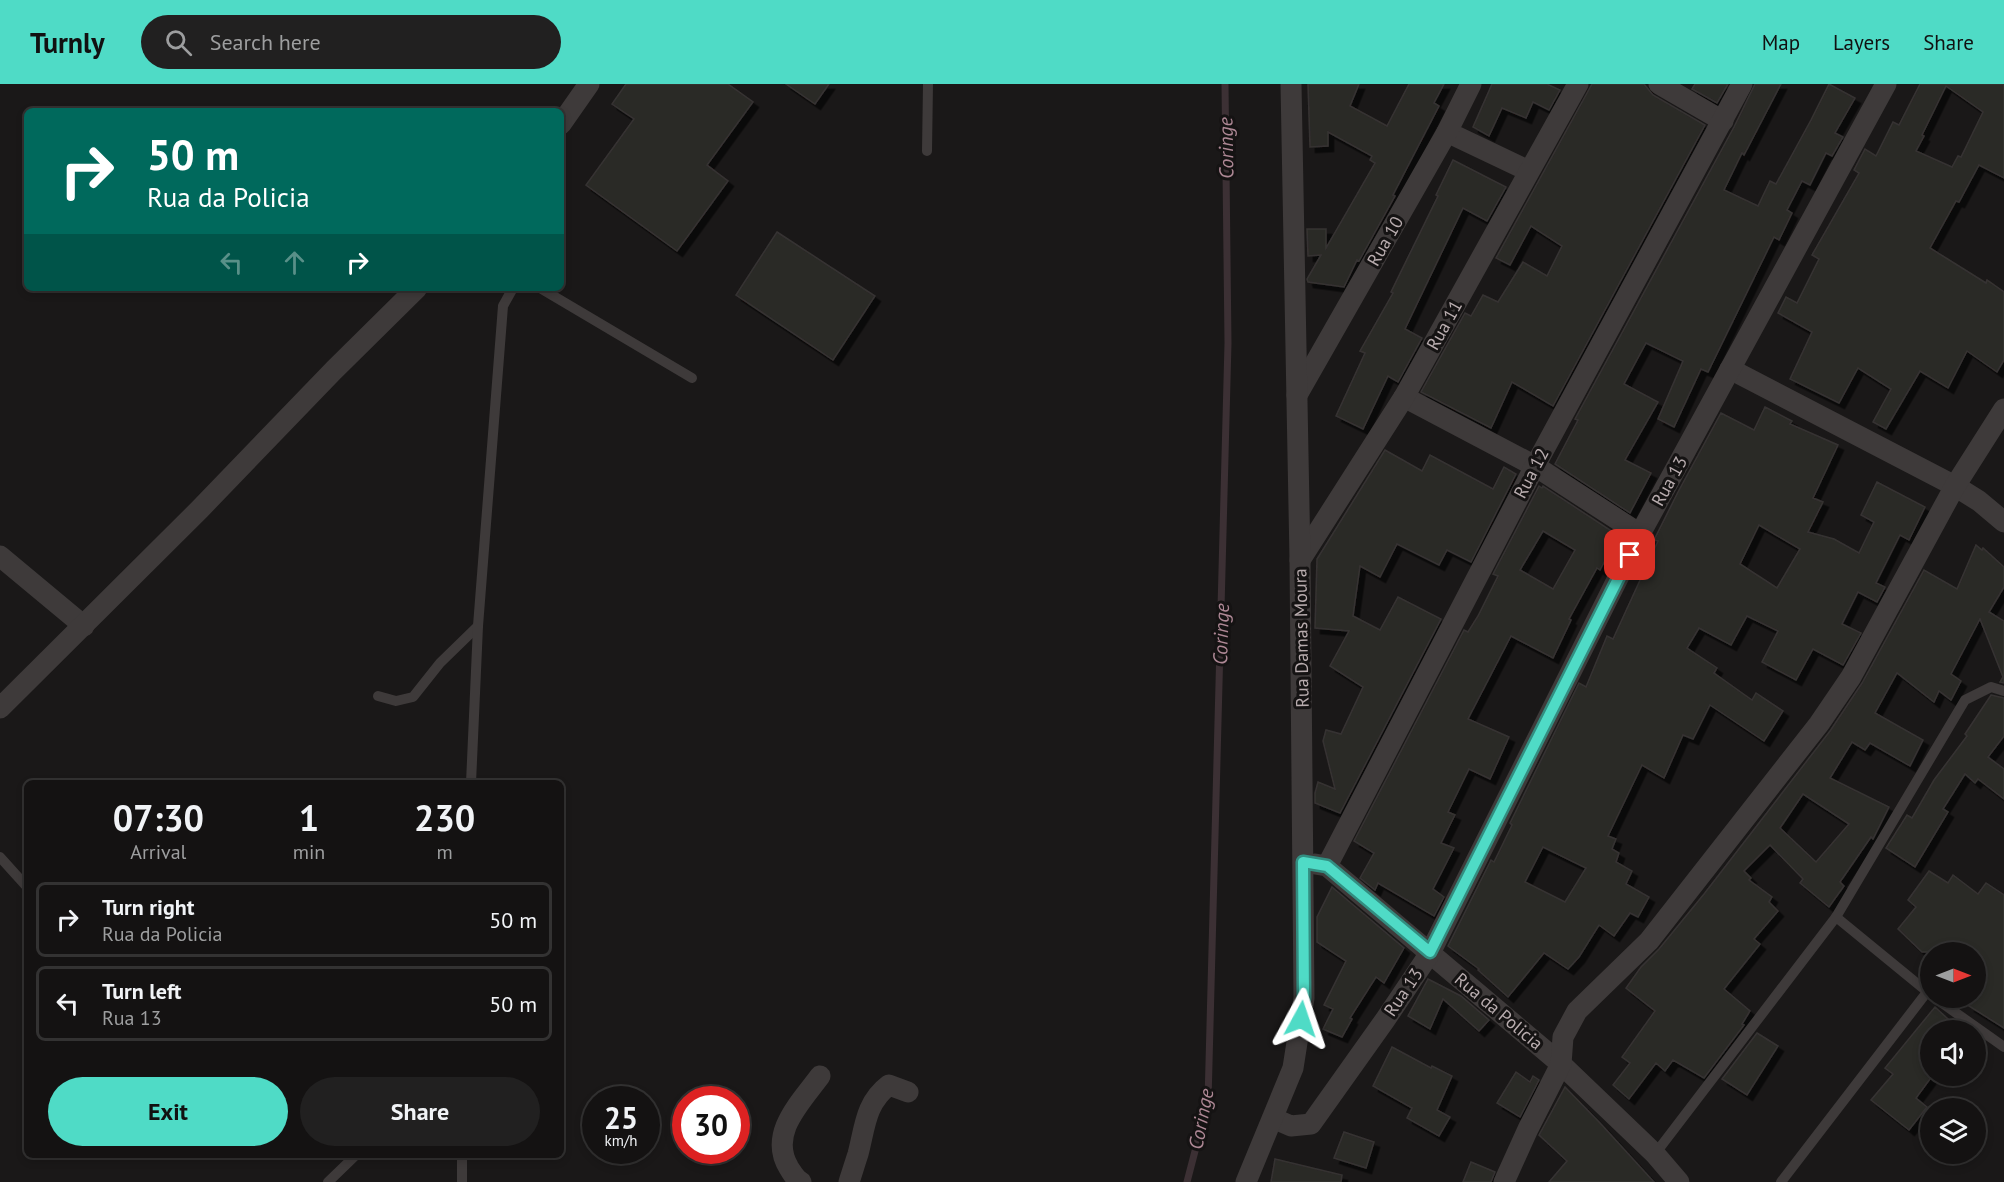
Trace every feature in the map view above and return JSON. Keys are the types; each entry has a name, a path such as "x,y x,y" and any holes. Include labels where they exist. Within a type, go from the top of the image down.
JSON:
{"street":[{"path":"564,120 589,84"},
{"name":"Rua Damas Moura","path":"1246,1182 1293,1068 1304,998 1292,84"},
{"name":"Rua 10","path":"1296,396 1447,132 1472,84"},
{"name":"Rua 11","path":"1300,560 1404,397 1578,84"},
{"path":"1659,84 1723,121"},
{"name":"Rua 12","path":"1327,866 1535,466 1742,84"},
{"name":"Rua 13","path":"1273,1118 1291,1126 1311,1124 1430,952 1640,534 1886,84"},
{"path":"1447,132 1529,171"},
{"path":"0,708 84,626 414,291"},
{"path":"1730,369 1955,486 1979,501 2004,522"},
{"path":"1404,397 1535,466 1640,534"},
{"path":"1504,1182 1561,1064 1563,1037 1577,1011 1649,941 1819,724 1851,677 1955,486 2004,408"},
{"path":"0,556 84,626"},
{"path":"1303,862 1327,866"},
{"name":"Rua da Policia","path":"1327,866 1561,1064 1655,1154 1679,1182"},
{"path":"801,1182 796,1179 784,1160 782,1141 788,1120 820,1076"},
{"path":"849,1182 858,1154 863,1122 880,1092 889,1085 908,1092"}],"lane":[{"path":"927,84 927,151"},
{"path":"471,780 478,626 503,306 511,291"},
{"path":"545,291 692,378"},
{"path":"378,696 396,701 413,698 440,663 478,626"},
{"path":"1655,1154 1836,917 1965,700 1991,687 2004,691"},
{"path":"0,856 24,884"},
{"path":"1836,917 1920,985"},
{"path":"1781,1182 1920,1008"},
{"path":"1950,1008 2004,1047"},
{"path":"327,1182 353,1158"},
{"path":"462,1158 462,1182"}],"building":[{"path":"626,84 728,84 753,102 707,165 728,181 677,251 586,185 634,119 612,104"},
{"path":"786,84 829,84 815,104"},
{"path":"1308,84 1359,84 1350,106 1387,126 1409,84 1444,84 1434,103 1439,106 1393,195 1395,196 1359,261 1357,260 1344,287 1308,282 1307,279 1321,255 1308,256 1307,229 1326,229 1326,248 1375,163 1370,160 1372,156 1328,132 1328,146 1310,147"},
{"path":"1492,84 1547,84 1560,90 1549,110 1533,102 1526,118 1502,108 1489,136 1473,127"},
{"path":"1592,84 1644,84 1653,95 1705,125 1553,406 1512,382 1491,428 1421,392 1465,313 1471,316 1483,295 1498,302 1523,262 1547,276 1562,246 1531,226 1510,265 1496,258"},
{"path":"1695,84 1728,84 1717,103 1692,89"},
{"path":"1755,84 1781,84 1724,190 1758,206 1770,181 1776,184 1829,84 1855,98 1835,133 1843,137 1832,156 1826,153 1810,185 1802,181 1787,210 1792,213 1779,240 1774,237 1708,372 1701,369 1674,427 1658,419 1683,361 1646,343 1624,384 1658,402 1625,460 1651,473 1630,513 1555,464 1578,420 1575,419 1734,127"},
{"path":"1920,84 2004,84 2004,178 1979,165 1930,248 2004,292 2004,360 1997,372 1967,351 1948,388 1920,371 1886,429 1873,422 1891,389 1858,368 1839,403 1790,379 1812,332 1778,313 1786,297 1797,303 1819,259 1812,255 1859,173 1854,170 1865,149 1876,156 1893,122 1899,125","holes":["1946,86 1983,112 1961,157 1958,156 1952,167 1916,151"]},
{"path":"1453,160 1506,187 1487,221 1463,208 1405,329 1422,338 1398,382 1388,376 1363,429 1336,416 1365,353 1360,351 1393,293 1391,292"},
{"path":"777,232 875,296 833,360 736,295"},
{"path":"1765,407 1792,421 1790,424 1838,445 1813,498 1823,502 1808,532 1834,539 1859,553 1874,522 1861,515 1877,482 1925,507 1909,540 1900,535 1876,583 1885,587 1877,602 1858,592 1842,624 1861,633 1843,665 1813,649 1796,680 1762,662 1778,631 1747,616 1731,645 1699,628 1687,648 1717,668 1714,673 1752,700 1756,693 1783,711 1764,741 1710,705 1693,739 1683,735 1664,778 1642,765 1608,836 1616,839 1612,849 1619,853 1616,862 1632,871 1626,884 1649,897 1638,917 1630,913 1614,936 1599,925 1579,957 1568,969 1544,953 1508,997 1479,969 1448,946 1491,860 1494,862 1512,825 1510,823 1579,683 1586,687 1607,636 1613,639 1658,541 1654,540 1721,413 1754,430","holes":["1759,525 1800,549 1777,588 1740,564","1543,847 1586,868 1565,902 1525,882"]},
{"path":"1385,450 1422,471 1430,455 1493,489 1504,467 1516,474 1471,562 1447,550 1439,565 1397,544 1380,577 1360,566 1353,616 1380,630 1398,597 1441,619 1340,813 1315,803 1318,782 1335,789 1323,741 1326,730 1341,734 1363,687 1330,666 1349,631 1315,628 1317,559"},
{"path":"1539,486 1542,488 1543,486 1616,534 1617,538 1600,570 1597,568 1569,619 1571,620 1553,658 1511,636 1468,719 1509,737 1490,779 1469,769 1448,812 1455,815 1441,843 1454,848 1433,889 1444,897 1434,916 1378,883 1375,890 1360,878 1374,853 1354,841 1464,630 1468,632 1478,616 1498,576 1493,574","holes":["1543,531 1575,550 1553,589 1520,570"]},
{"path":"1976,545 1982,550 1983,548 2004,567 2004,587 1989,612 2004,621 2004,683 2000,682 2003,677 1980,619 1951,674 1961,681 1951,700 1939,691 1934,702 1897,673 1875,713 1923,740 1910,766 1870,743 1865,750 1852,742 1830,778 1889,807 1873,839 1871,837 1840,882 1844,886 1829,907 1800,883 1803,879 1770,845 1744,871 1751,878 1749,880 1772,897 1769,902 1778,911 1754,939 1760,944 1724,989 1750,1011 1742,1024 1744,1025 1704,1078 1673,1060 1665,1071 1656,1063 1629,1099 1613,1085 1630,1063 1622,1057 1655,1011 1626,988 1641,967 1659,949 1704,894 1830,731 1862,683 1924,570 1957,589","holes":["1803,794 1849,824 1816,862 1780,828"]},
{"path":"1991,695 2004,698 2004,736 1988,757 2004,769 2004,799 1978,779 1975,783 1965,774 1943,809 1948,812 1915,867 1886,848 1907,815 1912,818 1934,780 1967,736 1965,734"},
{"path":"1929,871 1948,883 1953,875 1978,894 1986,883 2004,895 2004,1028 1972,1008 1986,1008 1986,942 1920,942 1920,950 1898,929 1916,907 1908,900"},
{"path":"1332,887 1404,948 1384,983 1376,977 1350,1018 1352,1019 1342,1037 1323,1029 1333,1009 1324,1005 1346,961 1317,942 1317,917"},
{"path":"1428,979 1461,996 1489,1020 1479,1031 1443,999 1430,1029 1408,1016"},
{"path":"1936,1008 1949,1020 1924,1020"},
{"path":"1920,1025 1920,1086 1925,1086 1916,1098 1920,1101 1920,1116 1909,1130 1871,1100 1893,1074 1885,1068"},
{"path":"1757,1033 1778,1046 1747,1095 1722,1079"},
{"path":"1392,1047 1431,1068 1432,1066 1452,1076 1437,1110 1450,1117 1439,1136 1407,1118 1412,1108 1373,1086"},
{"path":"1516,1072 1530,1082 1533,1076 1539,1080 1520,1117 1497,1103"},
{"path":"1565,1087 1654,1182 1549,1182 1567,1161 1539,1135"},
{"path":"1344,1132 1374,1142 1366,1168 1334,1158"},
{"path":"1275,1159 1342,1175 1341,1182 1271,1182"},
{"path":"1471,1162 1495,1172 1491,1182 1463,1182"}],"waterway":[{"name":"Coringe","path":"1187,1182 1208,1101 1228,343 1225,84"}],"route":[{"path":"1301,1019 1304,998 1303,862 1327,866 1430,952 1630,555"}]}
